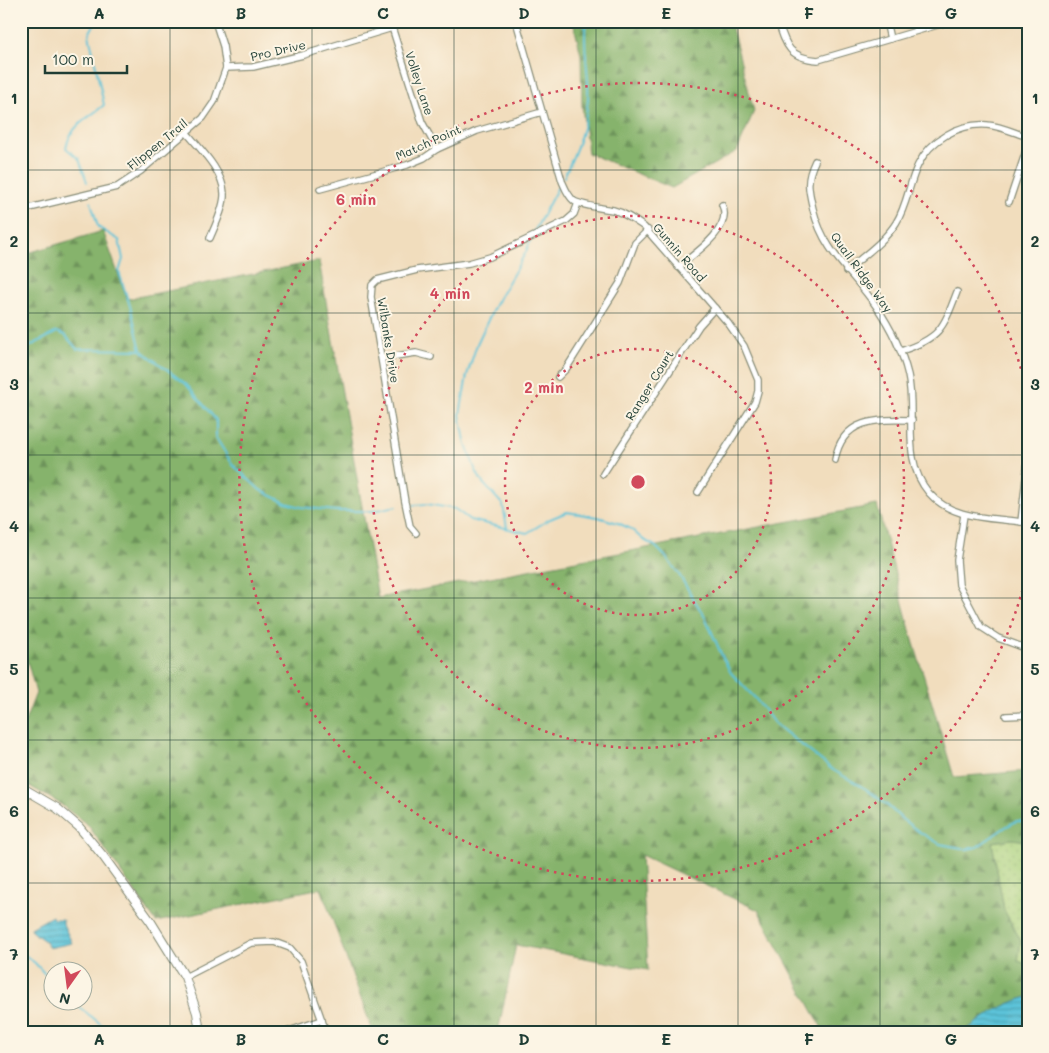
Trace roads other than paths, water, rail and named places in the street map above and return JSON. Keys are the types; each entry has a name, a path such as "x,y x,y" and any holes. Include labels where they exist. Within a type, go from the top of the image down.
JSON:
{"street":[{"name":"Flippen Trail","path":"21,210 117,187 141,171 188,133 203,118 214,102 226,68 224,46 214,21"},
{"name":"Volley Lane","path":"390,21 422,122 437,148"},
{"path":"516,21 562,181 572,200 578,203"},
{"path":"778,21 786,44 794,54 806,59 818,60 951,21"},
{"path":"886,21 890,39"},
{"path":"914,21 916,31"},
{"name":"Pro Drive","path":"226,68 253,67 303,55 392,28"},
{"name":"Match Point","path":"320,189 407,165 424,158 437,148 477,131 542,112"},
{"path":"846,271 889,234 898,221 918,166 928,150 940,139 958,129 986,125 1028,137"},
{"path":"188,133 217,170 224,193 220,213 210,238"},
{"path":"1009,202 1028,145"},
{"name":"Quail Ridge Way","path":"815,161 808,176 810,195 814,215 825,241 846,271 875,305 901,351 911,393 913,461 927,491 936,500 955,512 964,515 1028,524"},
{"name":"Gunnin Road","path":"578,203 623,214 648,230 715,308 744,346 758,380 755,402 698,492"},
{"name":"Wilbanks Drive","path":"416,533 410,526 371,297 372,285 377,280 417,270 469,263 490,258 566,221 574,214 578,203"},
{"path":"678,266 716,235 723,221 724,210 722,205"},
{"path":"558,377 566,369 620,283 635,243 648,230"},
{"path":"901,351 932,338 940,330 957,292"},
{"name":"Ranger Court","path":"603,474 699,326 715,308"},
{"path":"382,358 416,353 431,357"},
{"path":"835,460 837,446 854,428 869,421 885,419 912,420"},
{"path":"1021,522 1028,460"},
{"path":"964,515 957,560 959,585 981,627 998,638 1028,649"},
{"path":"1006,716 1028,715"},
{"path":"21,786 57,808 79,827 103,856 151,922 185,977 197,1013 200,1032"},
{"path":"185,977 251,943 274,942 290,948 301,961 326,1032"},
{"path":"286,1032 322,1020"}],"water":[{"path":"52,916 53,919 63,919 63,924 72,943 49,948 45,941 32,932 31,928"},
{"path":"1028,997 1028,1032 964,1032 994,1011"}],"waterway":[{"path":"87,182 79,159 66,148 68,140 76,128 104,105 89,34 96,21"},
{"path":"564,177 580,139 587,109 586,21"},
{"path":"533,234 560,183"},
{"path":"91,202 98,227 119,240 123,259 119,272 141,350"},
{"path":"507,528 503,505 482,482 475,469 465,441 460,415 467,375 477,344 495,305 526,252 530,241"},
{"path":"21,351 57,332 65,335 77,349 141,350 186,384 216,420 216,438 233,465 260,490 286,503 301,507 336,511 373,511 397,506"},
{"path":"414,505 427,504 455,509 470,520 527,533 550,519 567,512 598,517 631,529 642,539 655,546 678,573 706,619 731,673 755,698 774,723 833,770 866,789 903,820 940,844 967,849 977,847 1017,821 1028,822"},
{"path":"21,952 42,971"},
{"path":"83,1010 111,1032"}]}
